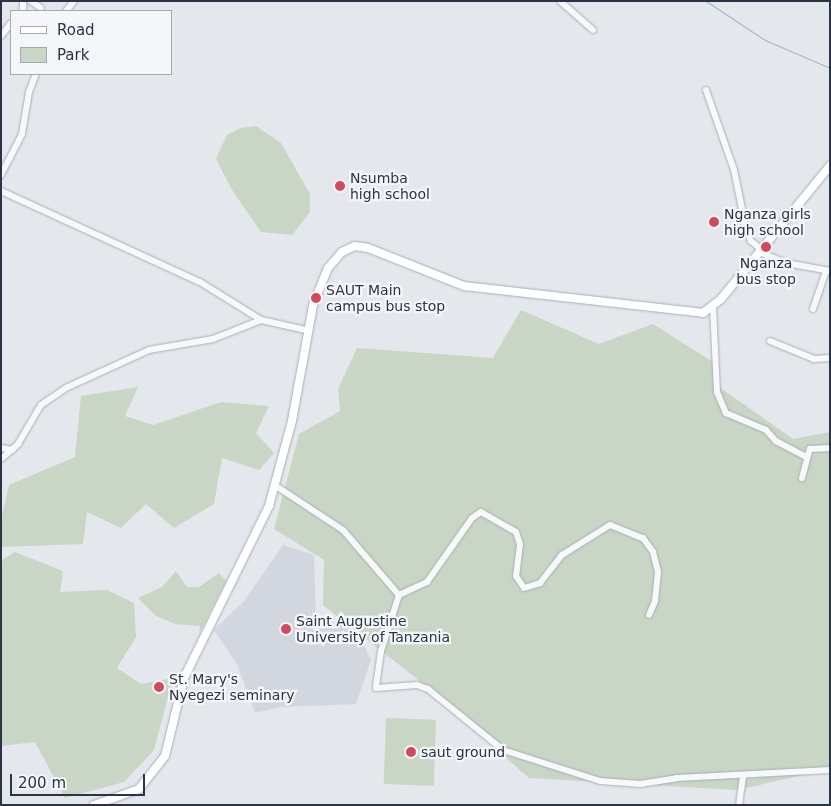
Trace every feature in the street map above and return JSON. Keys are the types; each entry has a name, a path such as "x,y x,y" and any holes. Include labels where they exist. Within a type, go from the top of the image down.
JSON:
{"main road":[{"path":"94,805 139,789 160,764 171,736 184,678 260,531 276,486 306,330 328,268 342,252 355,246 375,250 464,286 694,313 713,307 830,166"}],"street":[{"path":"31,1 41,8"},
{"path":"560,1 593,30"},
{"path":"1,36 10,24"},
{"path":"1,175 22,134 29,92 36,75"},
{"path":"706,90 734,170 746,228 751,241 760,250 786,263 828,271 813,309"},
{"path":"1,191 192,278 261,320 306,330"},
{"path":"713,307 717,392 726,413 766,430 776,441 806,457"},
{"path":"3,457 13,450 41,405 68,388 149,350 213,339 261,320"},
{"path":"770,340 814,359 830,358"},
{"path":"1,448 13,450"},
{"path":"802,478 806,457 810,449 830,448"},
{"path":"276,486 343,530 399,595"},
{"path":"649,615 655,600 658,572 653,552 642,538 610,525 562,555 540,583 524,588 516,576 519,538 482,512 472,518 427,582 399,595 382,651 376,688 417,685 428,689 503,750 579,777 640,784 830,770"},
{"path":"739,805 743,775"}],"shaded area":[{"name":"Saint Augustine University of Tanzania","path":"283,545 314,555 316,618 356,628 371,660 356,704 280,707 255,713 237,664 214,630 244,601"}],"green space":[{"path":"256,126 281,143 310,194 310,212 292,235 261,232 232,190 216,159 227,135 241,128"},
{"path":"521,310 599,344 653,324 713,362 719,387 793,439 830,432 830,769 737,790 529,778 416,678 323,605 324,560 274,529 299,434 340,411 338,389 357,348 493,358"},
{"path":"138,387 125,416 153,425 221,402 269,406 256,433 274,453 259,470 222,458 214,504 174,528 146,504 121,528 87,512 83,544 1,547 1,520 9,485 75,457 81,396"},
{"path":"15,552 63,571 60,592 107,590 134,603 136,637 117,668 141,684 173,678 154,750 124,782 65,798 35,742 1,746 1,567 3,559"},
{"path":"176,571 187,587 199,587 219,573 226,581 199,634 200,626 175,624 156,616 138,598 162,587"},
{"name":"saut ground","path":"386,718 436,720 434,786 384,784"}],"waterway":[{"path":"706,1 765,40 830,68"}],"place":[{"name":"Nsumba high school","path":"340,186"},
{"name":"Nganza girls high school","path":"714,222"},
{"name":"Nganza bus stop","path":"766,247"},
{"name":"SAUT Main campus bus stop","path":"316,298"},
{"name":"Saint Augustine University of Tanzania","path":"286,629"},
{"name":"St. Mary's Nyegezi seminary","path":"159,687"},
{"name":"saut ground","path":"411,752"}]}
